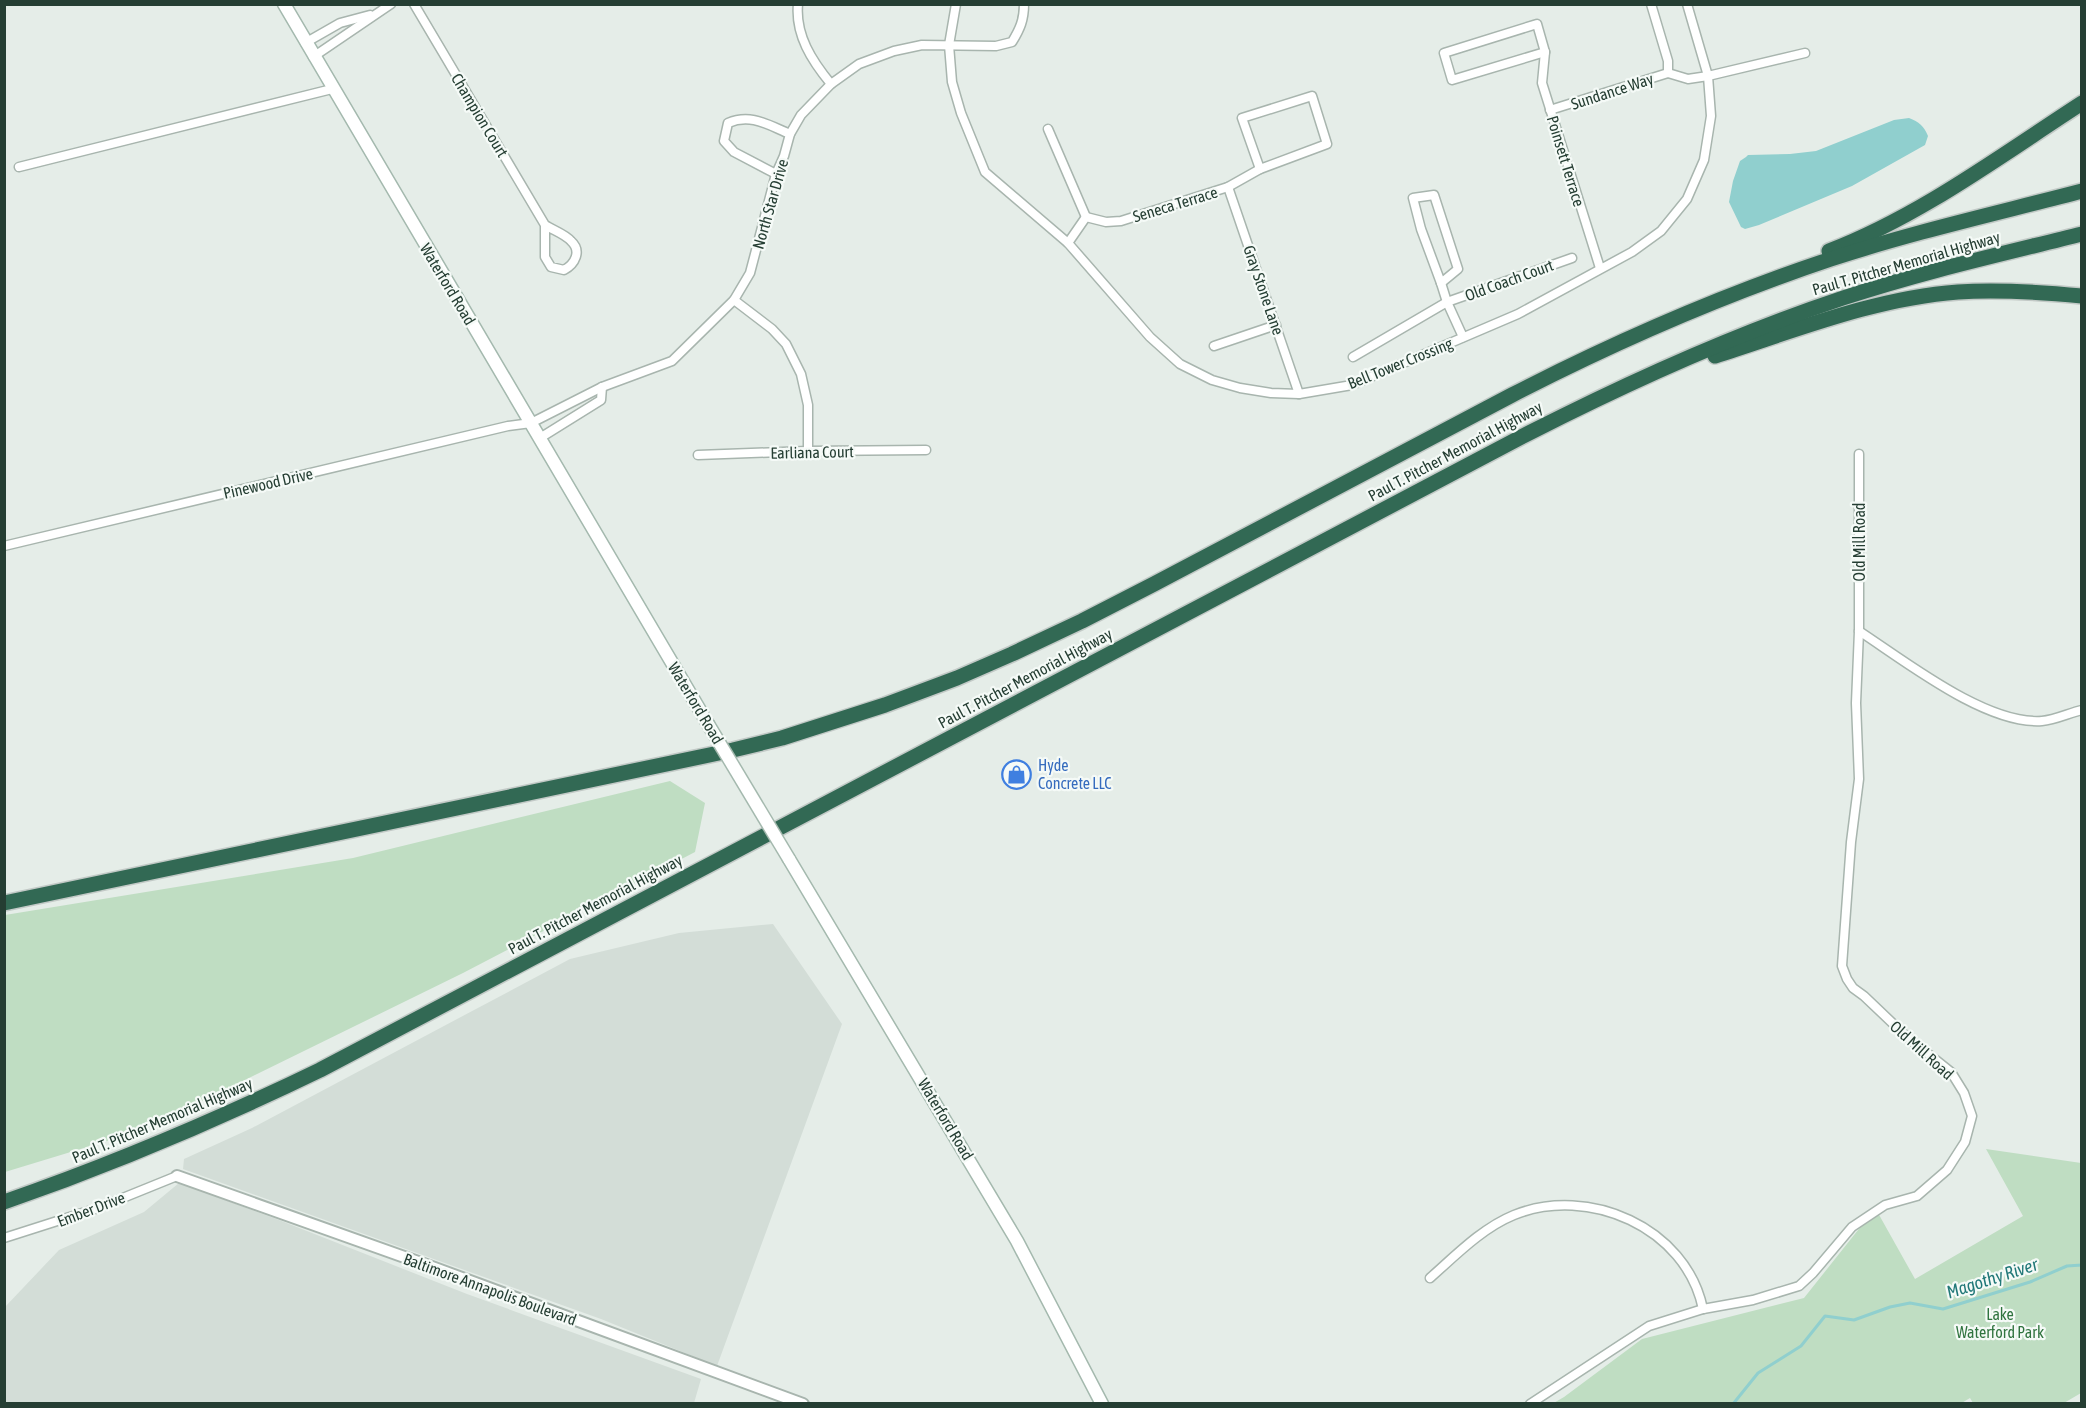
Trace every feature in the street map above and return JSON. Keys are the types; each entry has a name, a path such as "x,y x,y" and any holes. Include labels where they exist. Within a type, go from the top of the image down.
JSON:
{"highway":[{"path":"1695,309 1764,275 1889,225 1923,206 2082,102"},
{"name":"Paul T. Pitcher Memorial Highway","path":"4,903 733,750 782,738 885,705 957,678 1082,621 1584,358 1695,309 1831,259 2082,191"},
{"name":"Paul T. Pitcher Memorial Highway","path":"4,1202 166,1141 320,1070 1518,438 1674,363 1782,319 1845,298 1967,263 2082,234"},
{"path":"1674,363 1711,357 1858,310 1921,296 1994,290 2082,296"}],"main road":[{"name":"Waterford Road","path":"284,4 313,57 708,724 1017,1241 1102,1404"}],"street":[{"path":"313,57 391,4"},
{"name":"Champion Court","path":"414,4 545,225 571,240 576,256 574,262 564,270 551,267 544,258 545,225"},
{"path":"798,4 797,17 806,51 831,84"},
{"name":"Bell Tower Crossing","path":"956,4 949,45 952,82 961,113 985,172 1068,243 1150,338 1180,364 1212,380 1240,388 1271,393 1299,394 1352,385 1518,314 1632,252 1661,231 1687,199 1704,160 1712,116 1708,76 1687,4"},
{"name":"North Star Drive","path":"531,423 602,387 672,361 734,300 750,273 789,134 801,115 831,84 859,64 894,51 922,45 996,46 1012,42 1024,18 1024,4"},
{"path":"1651,4 1668,61 1668,73"},
{"path":"305,43 340,23 374,14"},
{"name":"Poinsett Terrace","path":"1545,52 1452,80 1444,54 1537,24 1545,52 1542,83 1600,268"},
{"name":"Sundance Way","path":"1550,110 1668,73 1689,79 1805,53"},
{"path":"19,167 136,140 332,89"},
{"name":"Seneca Terrace","path":"1086,217 1106,222 1121,221 1228,187 1260,169 1327,144 1311,96 1242,118 1260,169"},
{"path":"776,174 734,152 724,141 728,123 751,118 789,134"},
{"path":"1048,129 1086,217 1068,243"},
{"name":"Gray Stone Lane","path":"1228,187 1299,394"},
{"path":"1441,283 1458,269 1434,195 1413,198 1421,229 1447,302 1463,337"},
{"name":"Old Coach Court","path":"1353,357 1447,302 1572,258"},
{"path":"734,300 772,328 786,344 801,374 808,405 808,451"},
{"path":"1214,346 1276,325"},
{"path":"540,438 601,400 602,387"},
{"name":"Pinewood Drive","path":"4,546 508,426 531,423"},
{"name":"Earliana Court","path":"698,455 926,450"},
{"name":"Old Mill Road","path":"1530,1404 1649,1326 1702,1309 1753,1300 1798,1286 1813,1273 1852,1227 1885,1205 1917,1196 1947,1170 1965,1142 1972,1116 1964,1093 1951,1072 1906,1036 1853,988 1842,966 1851,842 1859,778 1856,703 1860,631 1859,454"},
{"path":"1860,631 1962,698 2008,717 2042,721 2082,710"},
{"name":"Ember Drive","path":"4,1238 98,1208 177,1176"},
{"name":"Baltimore Annapolis Boulevard","path":"177,1176 386,1250 802,1404"},
{"path":"1430,1278 1457,1254 1503,1220 1535,1208 1577,1205 1615,1214 1646,1229 1664,1242 1680,1260 1695,1284 1702,1309"}],"shaded area":[{"path":"773,924 842,1024 717,1366 601,1319 183,1169 184,1159 252,1128 570,959 679,933"},
{"path":"179,1183 467,1294 701,1379 694,1403 5,1403 5,1307 59,1250 144,1212"}],"green space":[{"path":"670,781 705,803 695,852 463,973 143,1130 5,1172 5,915 353,858"},
{"name":"Lake Waterford Park","path":"1986,1149 2081,1163 2081,1393 2064,1403 1973,1403 1970,1398 1960,1404 1552,1404 1642,1339 1804,1298 1866,1220 1878,1213 1915,1279 2023,1216"}],"water":[{"path":"1909,118 1925,130 1928,136 1925,145 1852,186 1759,225 1745,229 1741,227 1729,202 1740,161 1748,155 1816,151 1894,120"}],"waterway":[{"name":"Magothy River","path":"1733,1404 1758,1373 1801,1346 1825,1316 1854,1320 1890,1307 1910,1303 1943,1309 2030,1282 2067,1266 2082,1265"}],"place":[{"name":"Hyde Concrete LLC","path":"1017,774"}]}
